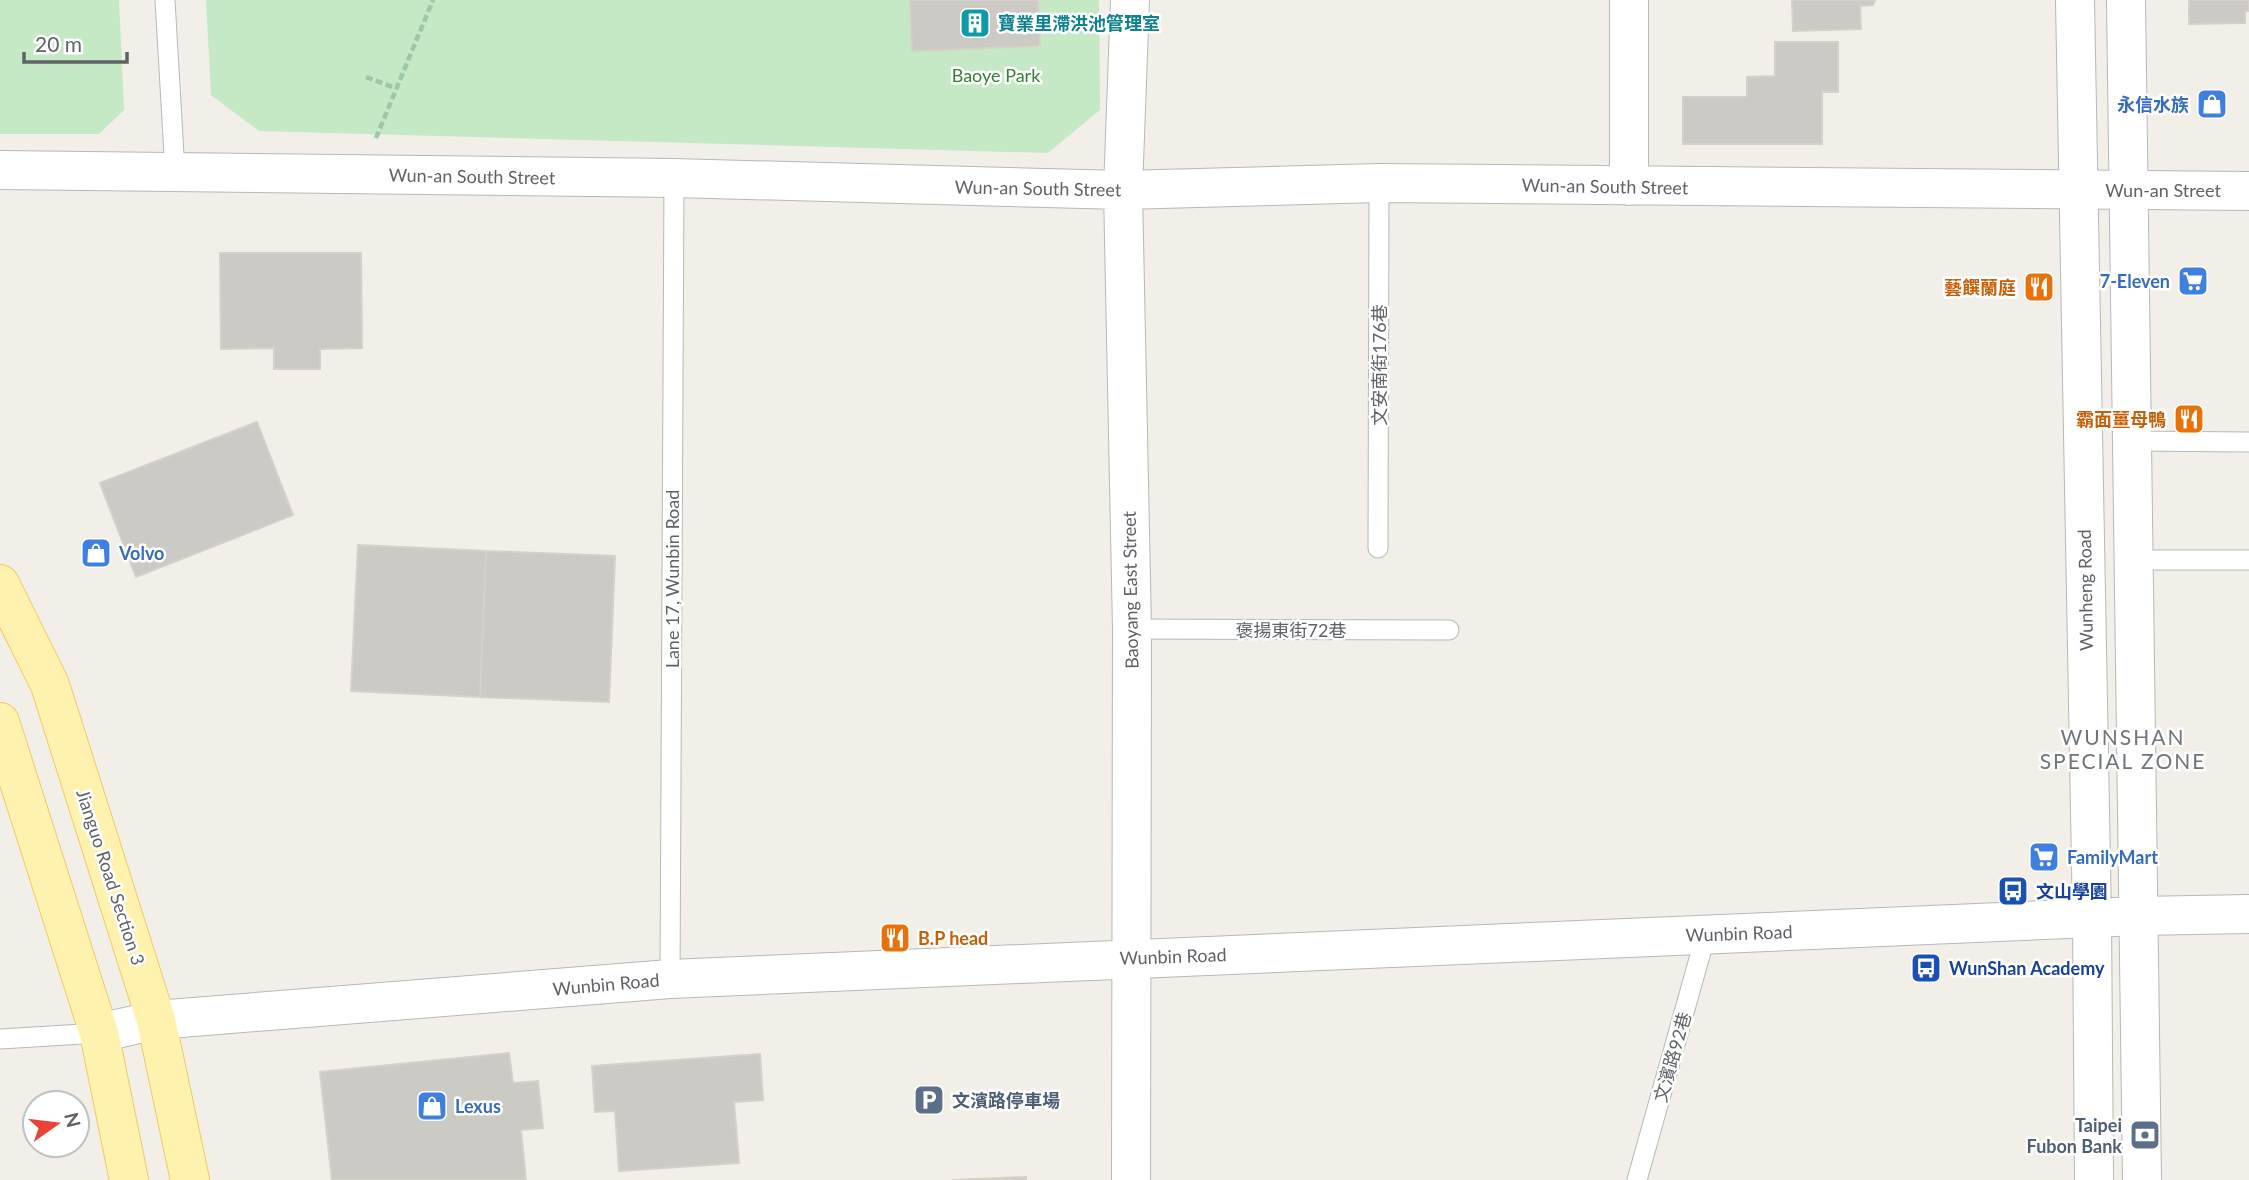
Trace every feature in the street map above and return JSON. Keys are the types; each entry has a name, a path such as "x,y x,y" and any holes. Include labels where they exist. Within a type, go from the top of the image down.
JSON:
{"main road":[{"name":"Jianguo Road Section 3","path":"0,584 50,685 156,1020 190,1180"},
{"path":"0,722 99,1033 129,1180"}],"street":[{"name":"Baoyang East Street","path":"1130,0 1123,190 1132,629 1131,1180"},
{"path":"1629,0 1629,186"},
{"name":"Wunheng Road","path":"2075,0 2092,918 2094,1180"},
{"path":"2126,0 2142,1180"},
{"name":"Wun-an South Street","path":"0,170 674,178 1123,190 1379,183 2077,190"},
{"name":"Wun-an Street","path":"2077,190 2249,191"},
{"name":"Wunbin Road","path":"99,1033 156,1020 670,979 2139,916 2249,914"}],"lane":[{"path":"166,0 175,172"},
{"name":"Lane 17, Wunbin Road","path":"670,979 674,178"},
{"name":"文安南街176巷","path":"1378,548 1379,183"},
{"path":"2133,441 2249,442"},
{"path":"2134,560 2249,560"},
{"name":"褒揚東街72巷","path":"1132,629 1450,630"},
{"name":"文濱路92巷","path":"1637,1180 1706,934"},
{"path":"0,1039 99,1033"}],"path":[{"path":"372,146 433,0"},
{"path":"366,77 395,88"}],"green space":[{"path":"0,0 119,0 124,110 99,134 0,134"},
{"name":"Baoye Park","path":"206,0 1099,0 1100,110 1048,153 259,131 211,95"}],"building":[{"name":"寶業里滯洪池管理室","path":"910,0 1038,0 1040,46 912,51"},
{"path":"1792,0 1875,0 1873,5 1860,6 1861,29 1793,31"},
{"path":"2189,0 2249,0 2249,11 2245,11 2245,23 2189,24"},
{"path":"1775,42 1838,42 1838,92 1822,92 1822,144 1683,144 1683,97 1747,97 1747,77 1775,76"},
{"path":"220,253 361,253 362,348 320,349 320,369 274,369 274,348 221,349"},
{"path":"257,422 293,515 136,577 100,483"},
{"path":"358,545 486,551 480,697 351,691"},
{"path":"486,551 615,556 609,702 480,697"},
{"name":"Lexus","path":"509,1053 513,1083 538,1081 543,1128 521,1130 526,1180 332,1180 320,1072"},
{"path":"760,1054 763,1100 734,1102 739,1163 619,1171 615,1111 595,1112 592,1066"},
{"path":"1026,1177 1026,1180 952,1180"}],"place":[{"name":"寶業里滯洪池管理室","path":"975,23"},
{"name":"永信水族","path":"2212,104"},
{"name":"7-Eleven","path":"2193,281"},
{"name":"藝饌蘭庭","path":"2039,287"},
{"name":"霸面薑母鴨","path":"2189,419"},
{"name":"Volvo","path":"96,553"},
{"name":"FamilyMart","path":"2044,857"},
{"name":"文山學園","path":"2013,891"},
{"name":"B.P head","path":"895,938"},
{"name":"WunShan Academy","path":"1926,968"},
{"name":"文濱路停車場","path":"929,1100"},
{"name":"Lexus","path":"432,1106"},
{"name":"Taipei Fubon Bank","path":"2145,1135"}],"district":[{"name":"WUNSHAN SPECIAL ZONE","path":"2123,748"}]}
